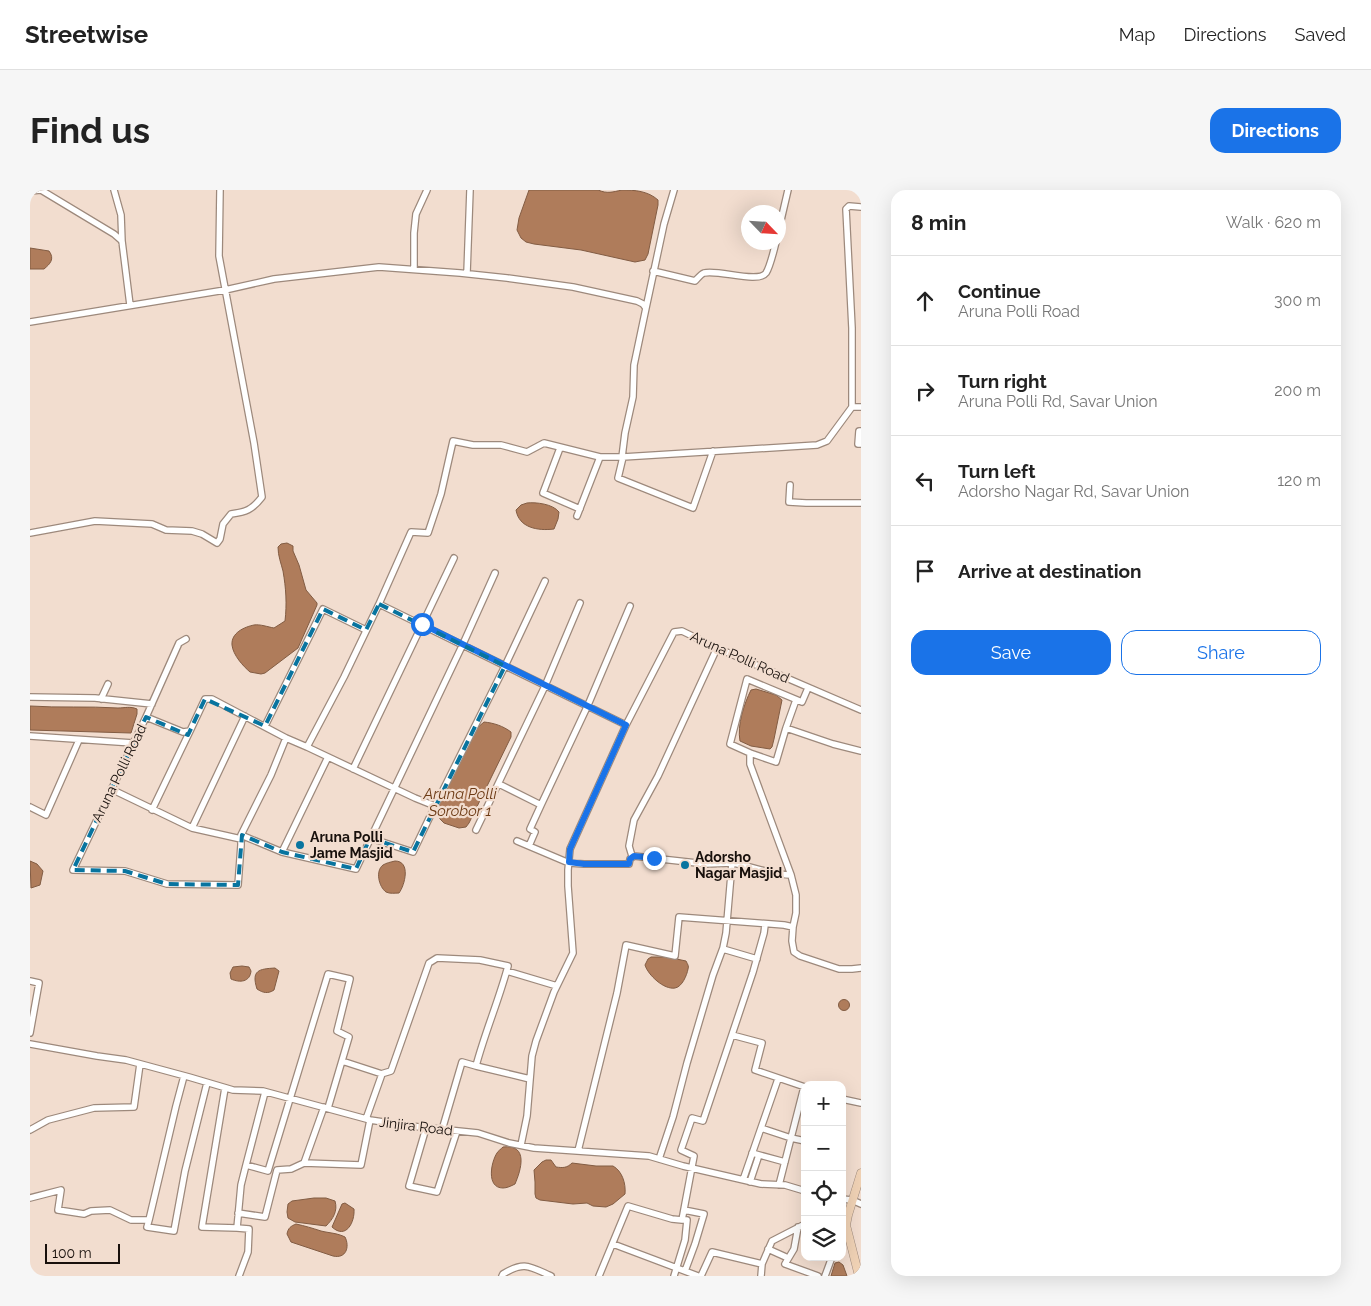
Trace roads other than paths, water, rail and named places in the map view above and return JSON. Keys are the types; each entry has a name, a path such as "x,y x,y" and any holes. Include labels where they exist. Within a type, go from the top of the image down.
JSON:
{"main road":[{"path":"846,1221 861,1173"},
{"path":"846,1234 859,1276"}],"street":[{"path":"30,191 41,190 114,234 122,243"},
{"path":"114,190 121,216 122,243 130,305"},
{"path":"30,533 95,521 152,524 166,530 192,531 202,534 217,543 220,539 223,524 231,514 251,509 262,497 219,256 220,190"},
{"path":"414,269 416,214 427,190"},
{"path":"467,274 470,190"},
{"path":"674,190 664,224 634,365 633,396 618,478 693,508 714,451"},
{"path":"785,205 788,190"},
{"path":"307,747 344,677 411,532 428,533 441,494 453,441 472,445 501,445 527,452 544,443 600,457 623,457 817,445 826,441 852,407 852,328 846,209 849,206 861,207"},
{"path":"654,271 695,281 703,274 717,272 749,277 762,276 766,273 773,250"},
{"path":"30,322 225,290 274,279 379,267 467,274 573,287 637,301 646,308"},
{"path":"852,407 861,407"},
{"path":"861,431 859,431 858,444 861,444"},
{"path":"560,448 543,493 580,509"},
{"path":"577,516 600,457"},
{"path":"790,485 789,502 861,504"},
{"path":"353,769 454,558"},
{"path":"111,789 192,828 241,837 282,852 356,869 463,644 494,573"},
{"path":"370,838 413,852 545,581"},
{"path":"476,830 545,686 580,603"},
{"path":"379,604 626,725 570,849 570,918 573,953 557,986 536,1041 532,1056 527,1116 521,1145"},
{"path":"529,846 535,832 530,829 588,705 630,606"},
{"path":"265,726 323,609 366,630"},
{"name":"Aruna Polli Road","path":"626,725 674,632 682,631 861,710"},
{"path":"146,717 179,643 186,638"},
{"path":"517,840 569,862 629,864 632,856 629,846 634,820 658,776 717,648"},
{"path":"796,700 776,762 730,744 747,679 802,702 808,688"},
{"path":"101,699 108,684"},
{"path":"30,697 101,699 152,704"},
{"path":"152,810 205,699 212,699 286,738 435,806"},
{"path":"192,828 245,716"},
{"name":"Aruna Polli Road","path":"190,731 183,732 146,717 73,870 125,871 167,884 238,885 241,837"},
{"path":"786,728 833,744 861,751"},
{"path":"30,736 134,743"},
{"path":"241,837 271,775 286,738"},
{"path":"30,807 46,814 79,740"},
{"path":"750,753 750,764 791,875 796,895 796,913 792,941 794,952 800,956 840,969 861,968"},
{"path":"282,852 328,757"},
{"path":"499,784 541,805"},
{"path":"632,856 706,864 743,864 778,875 791,875"},
{"path":"659,1159 723,949 732,863"},
{"path":"578,1151 615,1001 626,945 675,956 679,917 793,927"},
{"path":"682,1220 694,1156 682,1150 692,1118 703,1121 757,959 765,925"},
{"path":"723,949 757,959"},
{"path":"342,1061 381,1074 390,1071 429,963 437,958 480,960 508,966 503,986 481,1045 476,1066"},
{"path":"507,970 557,986"},
{"path":"246,1165 268,1170 328,974 350,979 337,1031 350,1036 326,1108 304,1163"},
{"path":"30,981 39,983 30,1034"},
{"path":"732,1035 762,1043 755,1070 801,1086"},
{"name":"Jinjira Road","path":"30,1044 126,1060 233,1090 265,1092 368,1120 478,1133 534,1148 650,1156 750,1182 785,1185 801,1190"},
{"path":"442,1130 462,1062 530,1078"},
{"path":"30,1130 48,1120 94,1108 134,1107 140,1064"},
{"path":"238,1213 265,1217 277,1170 291,1169 304,1163 361,1165 368,1120 381,1074"},
{"path":"184,1076 147,1227 174,1231 185,1171 207,1083"},
{"path":"743,1180 778,1079"},
{"path":"225,1088 202,1227 249,1229 248,1252 239,1276"},
{"path":"237,1228 241,1185 265,1092"},
{"path":"779,1185 801,1099"},
{"path":"846,1100 861,1103"},
{"path":"426,1128 409,1186 437,1192 457,1131"},
{"path":"761,1128 801,1140"},
{"path":"752,1153 785,1162"},
{"path":"750,1182 759,1155"},
{"path":"30,1198 61,1190 58,1210 84,1214 91,1211 110,1210 131,1220 149,1220"},
{"path":"846,1199 861,1204"},
{"path":"599,1276 628,1206 672,1220 687,1220 685,1240 674,1276"},
{"path":"684,1210 704,1214 685,1271"},
{"path":"761,1276 762,1264 772,1241 801,1226"},
{"path":"798,1227 794,1249 785,1264 818,1276"},
{"path":"613,1244 699,1276 712,1252 762,1264"},
{"path":"768,1249 788,1258"},
{"path":"825,1276 831,1261"},
{"path":"502,1276 515,1266 530,1266 551,1276"}],"water":[{"path":"529,190 598,190 613,192 632,190 654,197 658,200 658,205 648,254 645,260 635,262 581,250 526,242 521,238 517,230 519,218"},
{"path":"30,248 49,251 51,254 52,259 44,269 30,269"},
{"path":"527,503 544,504 556,509 559,512 554,529 536,529 521,521 516,510 521,505"},
{"path":"287,543 293,546 306,590 317,605 298,648 265,673 250,672 236,656 232,641 239,631 246,627 261,625 274,628 285,621 285,590 278,547 281,544"},
{"path":"756,689 776,695 782,700 774,739 770,749 751,746 740,741 739,728 744,708 751,690"},
{"path":"30,706 130,707 137,709 137,714 131,733 30,730"},
{"name":"Aruna Polli Sorobor 1","path":"484,722 505,728 511,732 511,737 469,823 466,827 459,828 444,823 440,819 438,805 464,751 477,728"},
{"path":"30,861 37,864 43,871 40,885 31,888"},
{"path":"395,861 403,865 405,879 399,893 389,893 381,887 379,871 383,865"},
{"path":"651,957 667,957 686,961 687,971 684,980 678,987 666,987 653,977 645,965"},
{"path":"233,967 249,967 251,971 249,977 244,981 231,979 230,973"},
{"path":"275,968 279,971 274,990 266,992 257,989 255,983 256,974 261,970"},
{"path":"844,999 850,1005 844,1011 838,1005"},
{"path":"503,1147 511,1147 517,1150 520,1154 521,1165 515,1184 503,1188 494,1184 491,1174 497,1152"},
{"path":"546,1160 551,1160 556,1167 567,1167 572,1163 613,1166 623,1178 625,1194 606,1207 593,1206 587,1203 573,1204 540,1200 536,1198 535,1194 534,1170"},
{"path":"326,1198 335,1201 334,1215 326,1226 295,1222 288,1218 288,1204 292,1201"},
{"path":"345,1203 354,1209 354,1214 349,1228 341,1232 332,1227 342,1204"},
{"path":"296,1224 345,1237 346,1251 341,1256 333,1256 291,1242 287,1232 290,1227"},
{"path":"839,1262 843,1265 847,1276 831,1276 835,1263"}],"place":[{"name":"Aruna Polli Jame Masjid","path":"300,845"},
{"name":"Adorsho Nagar Masjid","path":"685,865"}]}
